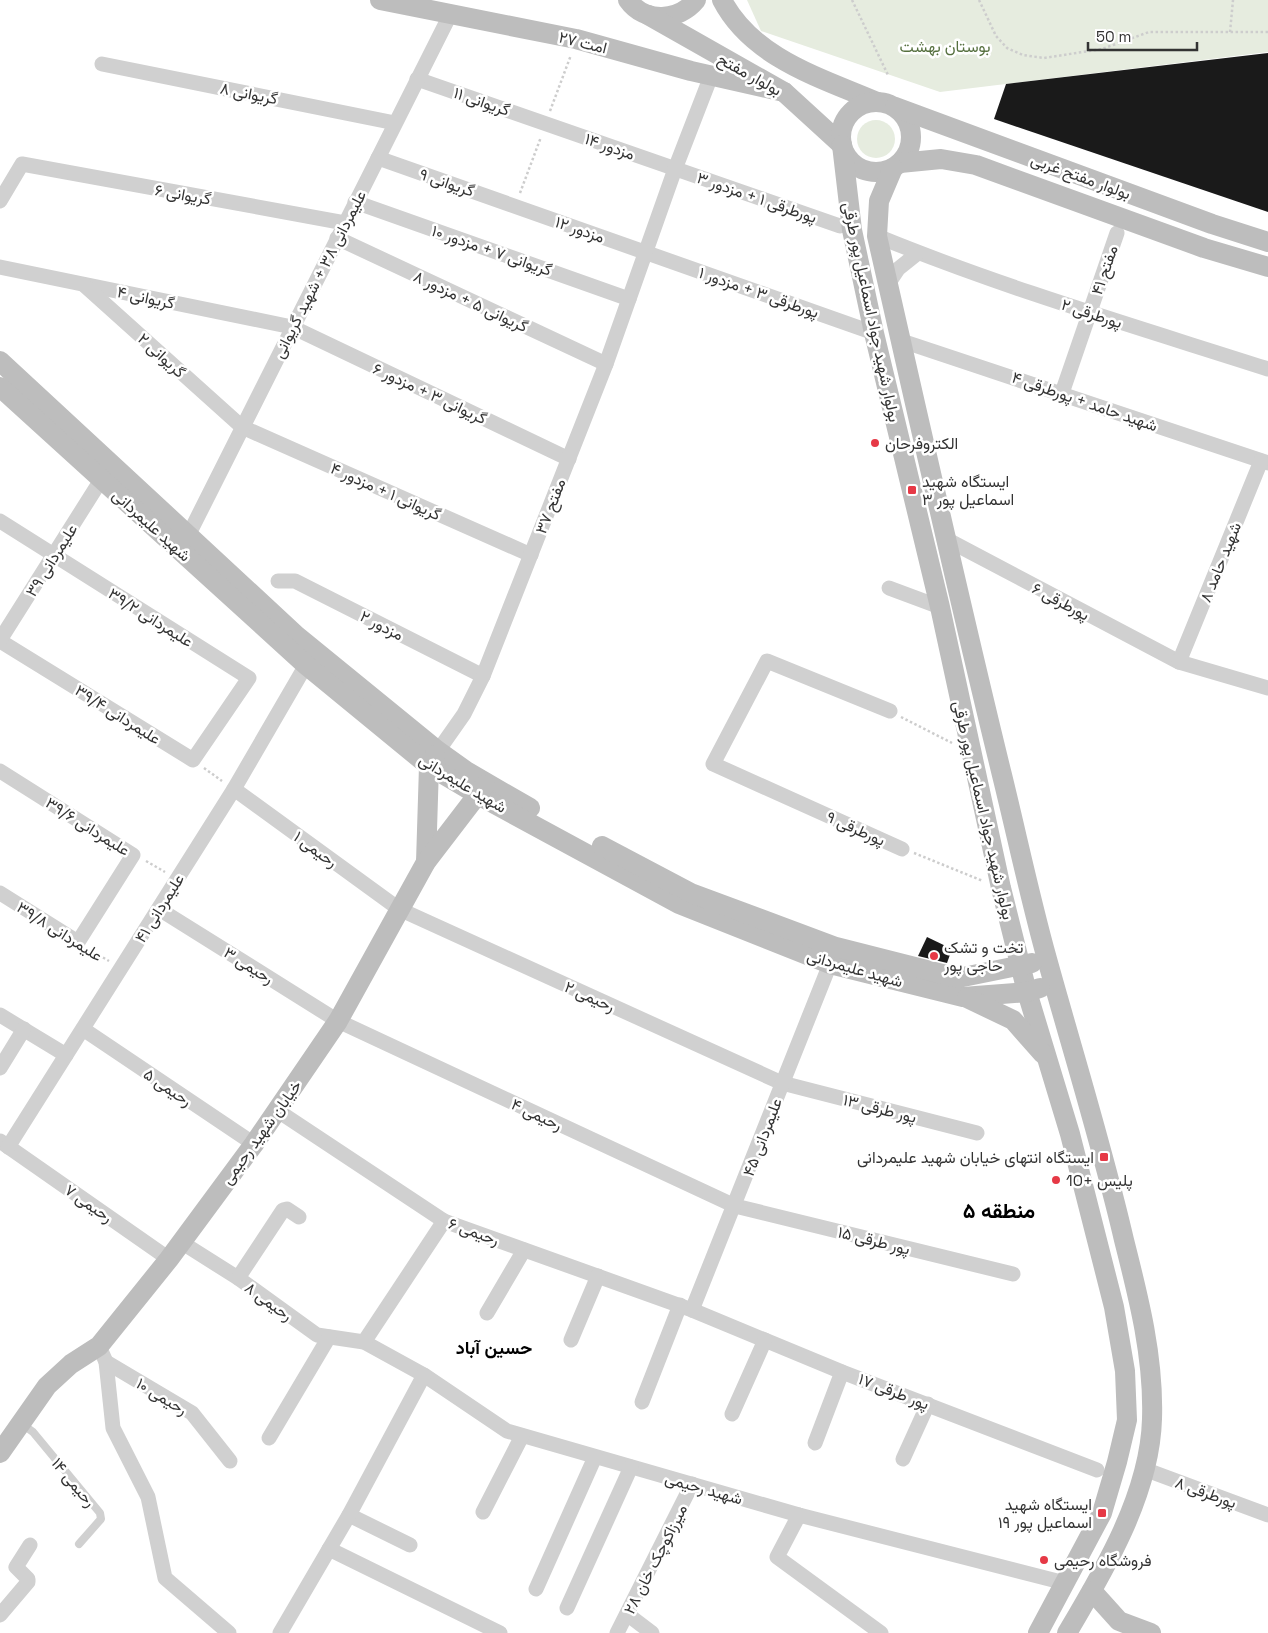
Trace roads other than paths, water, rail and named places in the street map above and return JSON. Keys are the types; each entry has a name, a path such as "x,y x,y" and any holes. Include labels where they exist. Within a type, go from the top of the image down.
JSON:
{"main road":[{"name":"امت ۲۷","path":"380,0 576,39 711,76 784,92"},
{"name":"بولوار مفتح","path":"628,0 638,10 784,92 842,145"},
{"path":"648,15 671,16 682,13 696,0"},
{"name":"بولوار مفتح","path":"722,0 730,14 748,36 775,55 814,75 886,104"},
{"path":"868,102 886,104 902,113 911,129 910,147 897,166 875,172 857,167 850,161 842,145 842,127 852,111 868,102"},
{"name":"بولوار مفتح غربی","path":"886,104 1212,224 1268,242"},
{"name":"بولوار شهید جواد اسماعیل پور طرقی","path":"842,145 852,230 874,333 940,607 1000,888 1027,992 1070,1134 1114,1307 1126,1371 1127,1420 1102,1514 1065,1583 1048,1610 1038,1633"},
{"name":"بولوار مفتح غربی","path":"897,166 941,158 976,164 1204,248 1268,267"},
{"name":"بولوار شهید جواد اسماعیل پور طرقی","path":"897,166 879,201 877,236 902,341 944,538 1047,959 1104,1156 1139,1302 1152,1370 1152,1424 1144,1469 1127,1524 1092,1591 1067,1633"},
{"name":"شهید علیمردانی","path":"0,360 107,473"},
{"name":"شهید علیمردانی","path":"0,387 107,473 312,659 433,758 482,789 691,893 833,956 963,997 1027,992 1054,983"},
{"path":"426,862 433,758"},
{"name":"خیابان شهید رحیمی","path":"0,1453 48,1386 71,1364 103,1354 181,1242 278,1111 338,1021 426,862 482,789"},
{"name":"شهید علیمردانی","path":"833,956 958,978 1020,967 1047,959"},
{"path":"963,997 985,1005 1013,1020 1048,1059"},
{"path":"1092,1591 1119,1620 1151,1633"}],"street":[{"name":"علیمردانی ۳۸ + شهید گریوانی","path":"183,542 451,13"},
{"name":"گریوانی ۸","path":"102,64 395,123"},
{"name":"مفتح ۳۷","path":"433,758 464,714 484,676 606,364 675,169 711,76"},
{"name":"گریوانی ۱۱","path":"417,79 546,124"},
{"name":"مزدور ۱۴","path":"546,124 675,169"},
{"name":"گریوانی ۹","path":"378,158 516,206"},
{"name":"گریوانی ۶","path":"0,201 22,164 345,223"},
{"name":"پورطرقی ۱ + مزدور ۳","path":"675,169 840,226"},
{"name":"گریوانی ۷ + مزدور ۱۰","path":"355,202 629,299"},
{"name":"مزدور ۱۲","path":"516,206 645,252"},
{"name":"مفتح ۴۱","path":"1062,393 1118,233"},
{"name":"پورطرقی ۲","path":"877,236 918,253 1090,312 1268,369"},
{"name":"گریوانی ۵ + مزدور ۸","path":"337,238 606,364"},
{"name":"پورطرقی ۳ + مزدور ۱","path":"645,252 874,333"},
{"path":"888,284 898,269 918,253"},
{"name":"گریوانی ۴","path":"0,267 292,327"},
{"name":"گریوانی ۲","path":"82,284 242,427"},
{"name":"گریوانی ۳ + مزدور ۶","path":"292,327 569,458"},
{"name":"شهید حامد + پورطرقی ۴","path":"902,341 1264,462"},
{"name":"گریوانی ۱ + مزدور ۴","path":"242,427 531,556"},
{"name":"شهید حامد ۸","path":"1179,662 1264,462"},
{"name":"علیمردانی ۳۹","path":"0,641 107,473"},
{"name":"علیمردانی ۳۹/۲","path":"0,521 249,678 193,760"},
{"name":"پورطرقی ۶","path":"944,538 1179,662 1268,688"},
{"name":"مزدور ۲","path":"278,581 295,581 484,676"},
{"path":"889,588 940,607"},
{"name":"علیمردانی ۳۹/۴","path":"0,641 193,760"},
{"name":"علیمردانی ۴۱","path":"4,1144 83,1029 234,789 312,659"},
{"name":"پورطرقی ۹","path":"890,711 767,661 713,764 902,848"},
{"name":"علیمردانی ۳۹/۶","path":"0,771 133,854 78,942"},
{"name":"رحیمی ۱","path":"234,789 399,909"},
{"name":"علیمردانی ۳۹/۸","path":"0,893 78,942"},
{"name":"رحیمی ۳","path":"159,909 338,1021"},
{"name":"رحیمی ۲","path":"399,909 782,1083"},
{"name":"علیمردانی ۴۵","path":"642,1402 735,1206 833,956"},
{"path":"0,1015 66,1055"},
{"name":"رحیمی ۴","path":"338,1021 735,1206"},
{"path":"0,1068 24,1029"},
{"name":"رحیمی ۵","path":"83,1029 254,1144"},
{"name":"پور طرقی ۱۳","path":"782,1083 977,1133"},
{"name":"رحیمی ۶","path":"278,1111 444,1221 686,1307"},
{"name":"رحیمی ۷","path":"4,1144 169,1259"},
{"name":"پور طرقی ۱۵","path":"735,1206 1013,1274"},
{"path":"238,1278 283,1210 287,1209 299,1217"},
{"path":"364,1342 444,1221"},
{"name":"رحیمی ۸","path":"181,1242 238,1278 317,1335 364,1342"},
{"path":"487,1313 524,1250"},
{"path":"571,1340 598,1276"},
{"name":"پور طرقی ۱۷","path":"686,1307 842,1372 1097,1470"},
{"path":"269,1438 329,1337"},
{"path":"732,1414 765,1340"},
{"name":"شهید رحیمی","path":"364,1342 424,1375 507,1432 799,1515 1065,1583"},
{"path":"103,1354 114,1428 148,1497 165,1578 225,1632"},
{"name":"رحیمی ۱۰","path":"103,1354 192,1413 230,1461"},
{"path":"815,1443 842,1372"},
{"path":"280,1633 349,1515 424,1375"},
{"path":"904,1459 928,1404"},
{"path":"482,1512 522,1436"},
{"path":"536,1589 595,1456"},
{"path":"567,1608 631,1467"},
{"name":"پورطرقی ۸","path":"1144,1469 1268,1515"},
{"name":"میرزاکوچک خان ۲۸","path":"617,1633 692,1484"},
{"path":"349,1515 410,1545"},
{"path":"799,1515 777,1557 881,1633"},
{"path":"0,1615 28,1582 28,1579 16,1568 30,1545"},
{"path":"329,1549 500,1633"},
{"path":"627,1614 652,1633"}],"lane":[{"name":"رحیمی ۱۴","path":"20,1423 33,1432 100,1513 101,1519 79,1544"}],"place":[{"name":"الکتروفرحان","path":"875,443"},
{"name":"ایستگاه شهید اسماعیل پور ۳","path":"912,490"},
{"name":"تخت و تشک حاجی پور","path":"934,956"},
{"name":"ایستگاه انتهای خیابان شهید علیمردانی","path":"1104,1157"},
{"name":"پلیس +10","path":"1056,1180"},
{"name":"ایستگاه شهید اسماعیل پور ۱۹","path":"1102,1513"},
{"name":"فروشگاه رحیمی","path":"1044,1560"}],"district":[{"name":"منطقه ۵","path":"999,1211"},
{"name":"حسین آباد","path":"494,1348"}],"park label":[{"name":"بوستان بهشت","path":"945,46"}]}
